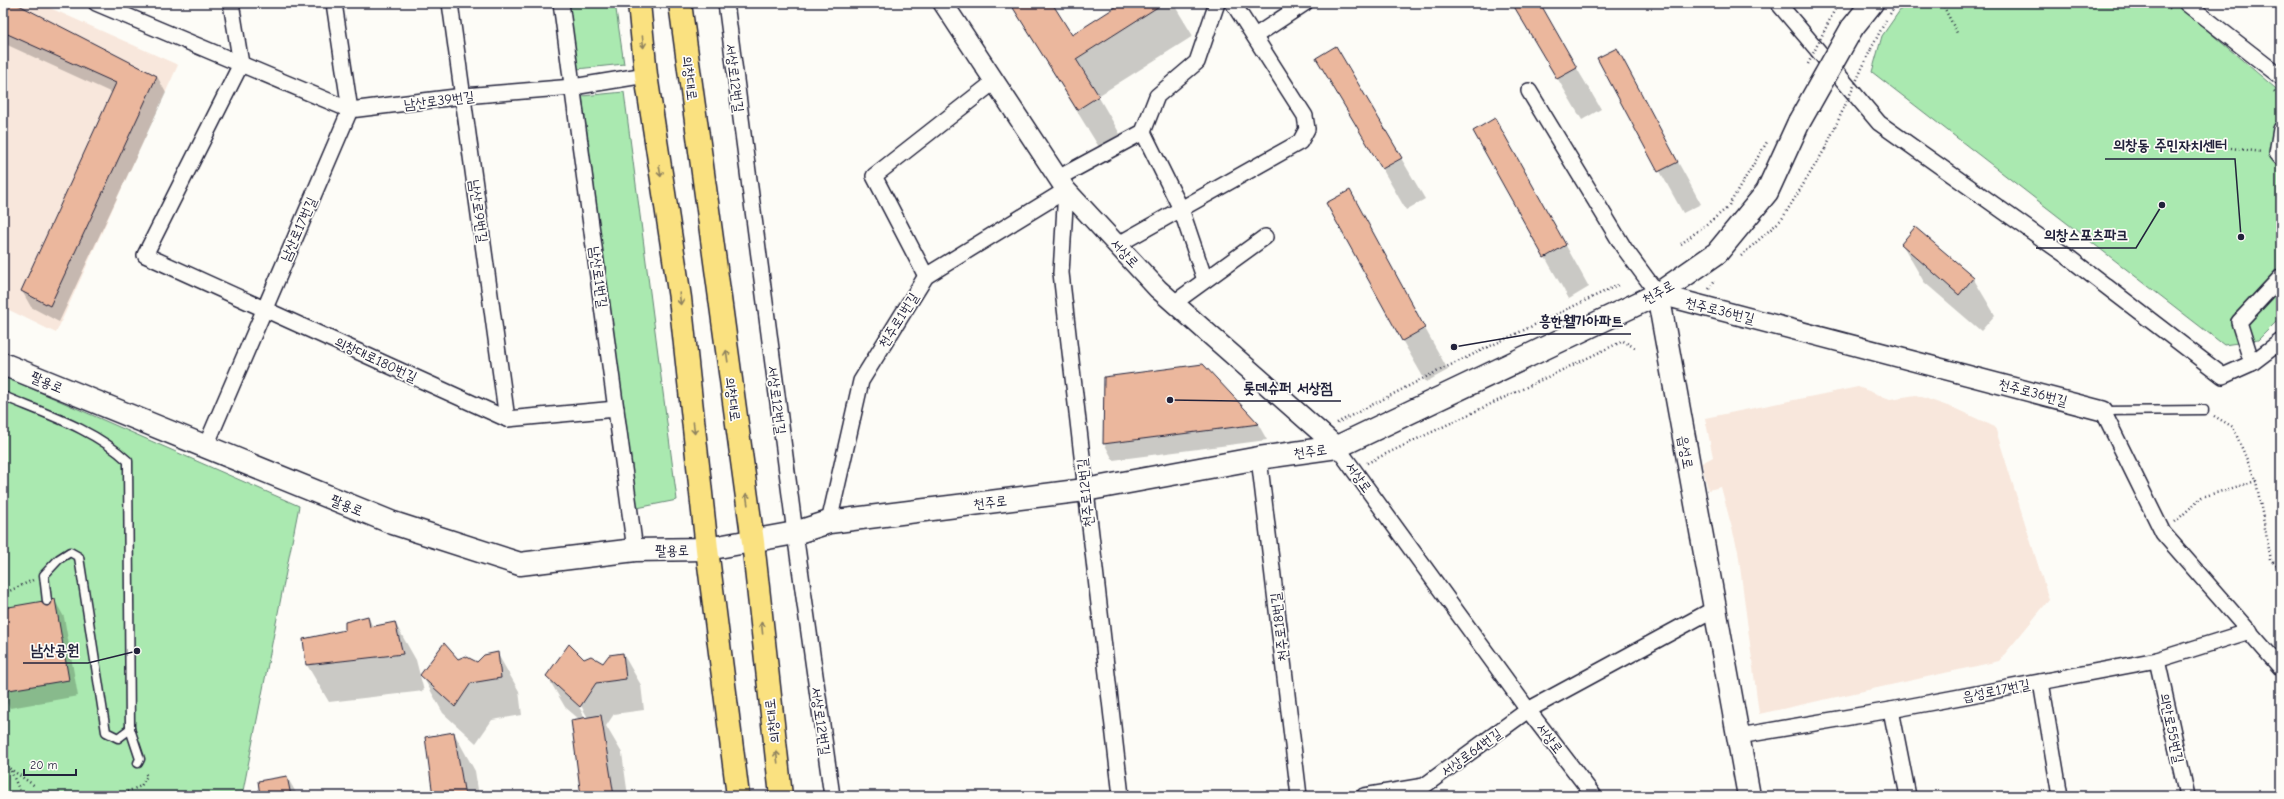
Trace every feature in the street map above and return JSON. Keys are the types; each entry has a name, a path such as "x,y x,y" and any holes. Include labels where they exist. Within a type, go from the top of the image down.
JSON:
{"main road":[{"path":"639,3 646,75 680,298 707,549 738,796"},
{"name":"의창대로","path":"680,3 753,542 781,796"},
{"name":"천주로","path":"707,549 753,542 795,533 829,522 1085,490 1259,458 1337,447 1658,294 1717,253 1768,192 1799,122 1852,28 1872,3"},
{"name":"읍성로","path":"1658,294 1749,796"},
{"name":"팔용로","path":"3,364 205,448 393,523 520,564 635,550 707,549"}],"street":[{"name":"남산로39번길","path":"96,3 350,110 464,96 573,87 646,75"},
{"path":"231,3 241,64"},
{"path":"334,3 350,110"},
{"name":"남산로9번길","path":"450,3 464,96 507,419"},
{"name":"남산로1번길","path":"562,3 635,550"},
{"name":"서상로12번길","path":"726,3 795,533 832,796"},
{"name":"서상로","path":"943,3 1062,184 1117,245 1174,303 1337,447 1528,710 1594,796"},
{"path":"1205,280 1181,209 1143,132 1157,96 1197,62 1217,3"},
{"path":"1117,245 1300,142 1307,129 1305,116 1233,3"},
{"path":"1255,36 1305,3"},
{"path":"1778,3 1879,123 2068,257 2223,376 2252,363 2281,341"},
{"path":"2186,3 2281,77"},
{"name":"의창대로180번길","path":"241,64 145,255 507,419 616,409"},
{"path":"926,276 874,176 995,81"},
{"path":"1529,91 1624,248 1658,294"},
{"name":"남산로17번길","path":"205,448 350,110"},
{"path":"2279,156 2281,129"},
{"name":"천주로1번길","path":"829,522 861,381 926,276 1062,184 1143,132"},
{"name":"천주로12번길","path":"1062,184 1061,273 1121,796"},
{"path":"1174,303 1265,237"},
{"path":"2252,363 2239,322 2281,277"},
{"name":"천주로36번길","path":"1658,294 2103,411"},
{"path":"2103,411 2163,533 2281,668"},
{"name":"천주로18번길","path":"1259,458 1299,796"},
{"path":"1528,710 1714,609"},
{"name":"읍성로17번길","path":"1739,736 1891,710 2157,660 2250,631"},
{"name":"의안로55번길","path":"2157,660 2187,796"},
{"path":"2041,682 2060,796"},
{"name":"서상로64번길","path":"1364,796 1425,791 1528,710"},
{"path":"1891,710 1908,796"}],"lane":[{"path":"3,396 77,427 113,447 128,461 130,729 139,761"},
{"path":"2103,411 2204,410"},
{"path":"47,601 44,575 59,559 70,552 79,557 106,732 118,738 130,729"}],"path":[{"path":"1804,71 1838,3"},
{"path":"1740,257 1782,218 1825,149 1871,49 1886,20 1897,3"},
{"path":"1942,3 1958,35"},
{"path":"1681,244 1728,208 1767,141"},
{"path":"2231,148 2279,156"},
{"path":"1320,432 1437,371 1620,284"},
{"path":"1354,470 1623,341 1637,349"},
{"path":"2204,410 2233,427 2256,481 2271,560 2281,570"},
{"path":"2163,533 2202,497 2256,481"},
{"path":"3,594 44,575"},
{"path":"116,796 142,786 146,776 139,761"},
{"path":"3,764 35,786"},
{"path":"11,770 22,796"}],"shaded area":[{"path":"3,3 39,3 178,65 56,333 3,307"},
{"path":"1858,387 1890,399 1916,395 1956,409 1995,427 2049,600 1999,661 1759,714 1738,551 1721,487 1708,490 1702,463 1713,457 1705,418"}],"green space":[{"path":"568,3 615,3 624,64 577,69"},
{"path":"1905,3 2175,3 2281,93 2281,317 2258,340 2224,345 1872,72 1882,36"},
{"path":"624,92 677,500 637,508 582,96"},
{"path":"3,376 299,506 242,796 3,796"}],"building":[{"path":"3,3 15,3 157,76 50,306 21,291 116,83 3,32"},
{"path":"1010,3 1052,3 1072,35 1122,3 1164,3 1076,59 1099,96 1077,110"},
{"path":"1512,3 1540,3 1577,68 1557,79"},
{"path":"1336,46 1402,158 1382,169 1316,58"},
{"path":"1617,48 1678,162 1658,172 1597,58"},
{"path":"1495,118 1566,245 1544,258 1473,131"},
{"path":"1350,190 1425,328 1402,341 1326,203"},
{"path":"1915,227 1974,277 1959,295 1901,244"},
{"path":"1203,364 1259,424 1103,444 1104,377"},
{"path":"55,599 69,680 3,691 3,608"},
{"path":"368,616 370,627 395,622 403,654 306,665 303,639 345,630 345,622"},
{"path":"444,643 458,659 465,656 477,662 484,655 498,652 501,678 471,683 455,707 420,675"},
{"path":"569,644 584,659 591,656 603,663 609,655 623,653 626,679 596,683 580,707 546,676"},
{"path":"601,715 614,796 581,796 571,720"},
{"path":"454,732 465,796 433,796 425,737"},
{"path":"287,776 291,796 260,796 258,781"}],"place":[{"name":"의창스포츠파크","path":"2162,205"},
{"name":"의창동 주민자치센터","path":"2241,237"},
{"name":"흥한웰가아파트","path":"1454,347"},
{"name":"롯데슈퍼 서상점","path":"1170,400"},
{"name":"남산공원","path":"137,651"}]}
